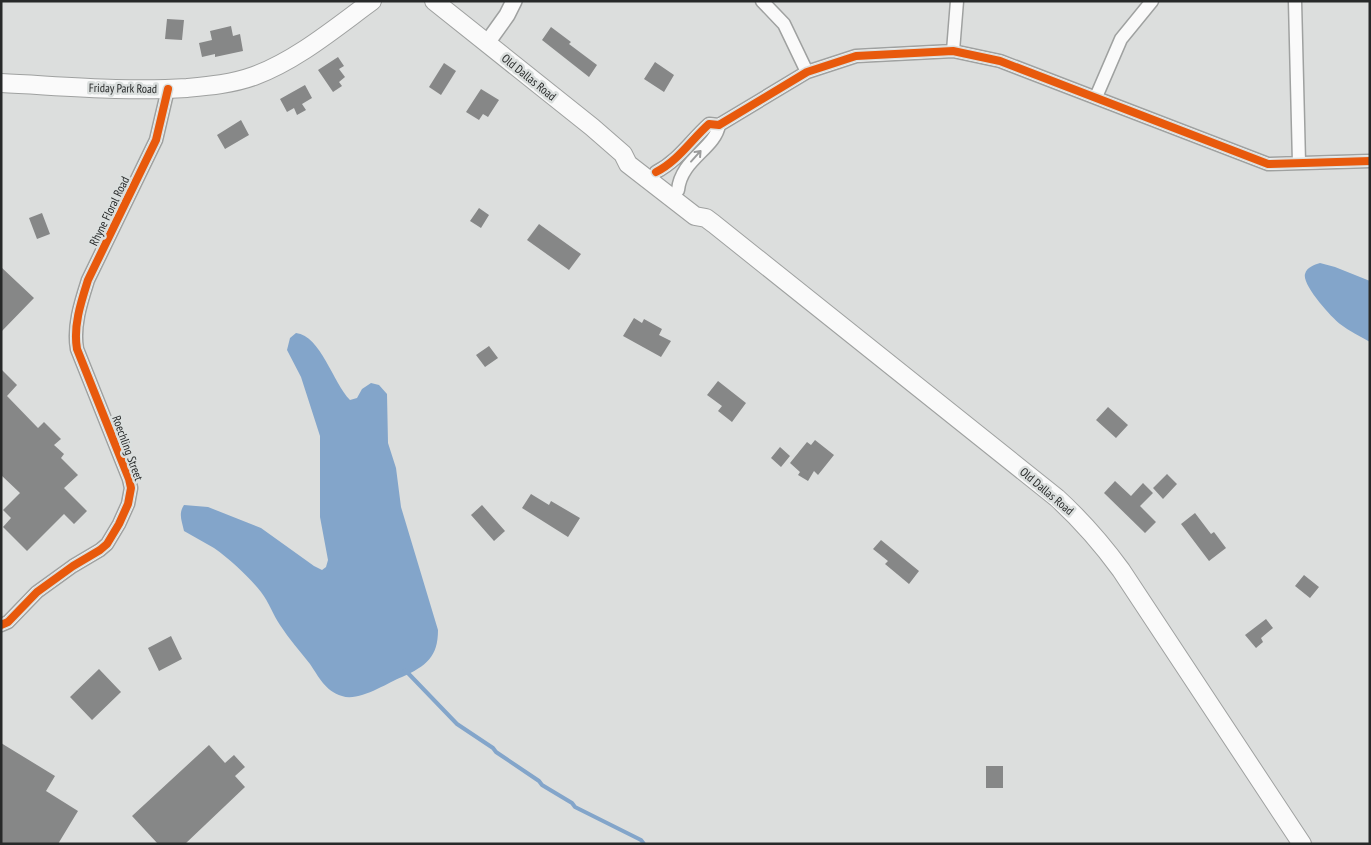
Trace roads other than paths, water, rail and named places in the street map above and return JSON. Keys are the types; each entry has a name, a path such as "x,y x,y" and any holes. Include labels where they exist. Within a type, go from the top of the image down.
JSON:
{"main road":[{"name":"Friday Park Road","path":"1,83 109,89 168,89 211,86 254,76 283,62 372,1"},
{"name":"Old Dallas Road","path":"434,1 592,127 623,154 628,164 695,216 706,218"},
{"name":"Old Dallas Road","path":"623,154 635,157 656,172 702,210 706,218 1057,498 1087,527 1121,570 1302,844"}],"street":[{"path":"487,43 507,16 514,1"},
{"path":"762,1 784,24 807,72"},
{"path":"953,51 957,1"},
{"path":"1096,98 1121,39 1152,1"},
{"path":"1295,1 1299,163"},
{"path":"656,172 667,167 677,158 709,124 719,125 807,72 856,56 953,51 1000,61 1268,164 1370,161"},
{"name":"Rhyne Floral Road","path":"76,344 78,316 88,280 156,140 168,89"},
{"path":"678,190 679,179 688,166 718,133 719,125"},
{"name":"Roechling Street","path":"1,625 8,622 38,592 73,566 100,550 110,540 120,524 130,497 129,479 76,344"}],"water":[{"path":"1320,263 1370,281 1370,342 1340,324 1312,293 1305,279 1305,274 1309,268"},
{"path":"296,333 305,336 313,342 350,400 357,398 362,389 371,383 379,385 387,394 388,443 396,468 401,507 438,630 436,647 433,654 418,669 381,687 356,696 342,696 327,687 283,630 264,596 256,586 239,568 214,548 184,531 181,518 181,511 184,505 208,507 261,528 314,566 322,570 326,567 328,560 320,517 320,436 301,377 287,350 290,338"}],"waterway":[{"path":"405,670 457,724 539,781 542,785 572,803 575,807 641,840 644,844"}]}
